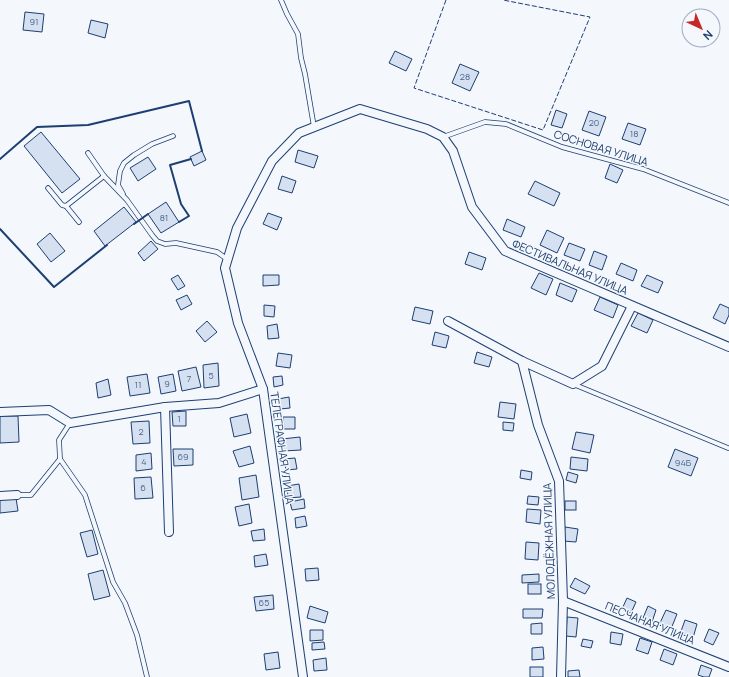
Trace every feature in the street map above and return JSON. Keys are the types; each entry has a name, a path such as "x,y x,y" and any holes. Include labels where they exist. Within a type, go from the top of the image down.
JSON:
{"street":[{"path":"314,127 360,109 427,129 444,137"},
{"name":"ТЕЛЕГРАФНАЯ УЛИЦА","path":"303,677 263,389 238,323 225,268 237,228 272,161 298,133 314,127"},
{"name":"ФЕСТИВАЛЬНАЯ УЛИЦА","path":"444,137 453,151 472,207 505,251 729,347"},
{"path":"448,321 522,361 573,384 602,366 632,306"},
{"name":"МОЛОДЁЖНАЯ УЛИЦА","path":"522,361 538,425 559,481 563,601 561,677"},
{"path":"0,412 49,410 70,424 165,407 219,403 263,389"},
{"path":"165,407 169,532"},
{"path":"0,496 17,495"},
{"name":"ПЕСЧАНАЯ УЛИЦА","path":"563,601 729,666"}],"lane":[{"path":"281,0 298,34 314,127"},
{"name":"СОСНОВАЯ УЛИЦА","path":"444,137 485,122 506,124 562,147 643,169 729,202"},
{"path":"173,136 152,144 124,163 120,171 118,185 157,241 165,244 176,243 217,252 227,260"},
{"path":"88,153 104,176 127,200"},
{"path":"66,206 104,176"},
{"path":"48,188 62,205 66,206 80,222"},
{"path":"573,384 728,448"},
{"path":"70,424 59,440 60,459 85,495 113,582 126,603 137,636 147,677"},
{"path":"17,495 31,495 60,459"}],"building":[{"path":"25,12 44,14 42,32 23,30"},
{"path":"91,20 108,24 105,38 88,33"},
{"path":"395,51 412,59 406,71 389,63"},
{"path":"460,64 479,72 470,91 452,83"},
{"path":"556,110 567,114 562,128 551,125"},
{"path":"589,111 606,117 599,136 582,130"},
{"path":"628,123 646,129 640,145 622,139"},
{"path":"41,132 80,179 62,193 24,146"},
{"path":"298,150 318,156 314,168 295,162"},
{"path":"202,151 206,160 194,166 190,157"},
{"path":"148,157 156,169 138,181 130,168"},
{"path":"610,164 623,170 617,183 605,178"},
{"path":"282,176 296,181 292,193 278,189"},
{"path":"535,181 560,193 554,206 528,194"},
{"path":"166,202 179,222 161,233 148,214"},
{"path":"124,207 136,222 105,246 94,231"},
{"path":"268,213 282,218 277,230 263,224"},
{"path":"507,219 525,227 521,237 503,230"},
{"path":"547,230 564,238 557,253 540,245"},
{"path":"50,233 65,251 51,262 37,244"},
{"path":"151,241 158,249 144,261 138,253"},
{"path":"569,243 585,249 580,261 564,255"},
{"path":"594,251 607,256 602,270 589,265"},
{"path":"469,252 486,258 482,270 465,264"},
{"path":"621,263 637,270 633,281 616,274"},
{"path":"539,273 553,279 546,295 531,288"},
{"path":"178,275 185,286 178,290 171,279"},
{"path":"263,275 279,275 279,285 263,286"},
{"path":"647,275 663,282 658,293 641,286"},
{"path":"560,283 577,290 572,302 556,295"},
{"path":"187,295 192,304 181,310 176,300"},
{"path":"600,297 618,305 613,318 594,310"},
{"path":"720,304 729,308 729,315 725,324 713,318"},
{"path":"264,305 275,306 274,317 264,316"},
{"path":"415,307 433,311 430,324 412,320"},
{"path":"638,313 653,320 647,333 631,326"},
{"path":"207,321 217,332 205,342 196,331"},
{"path":"277,324 279,338 268,339 267,326"},
{"path":"435,332 449,336 446,348 432,345"},
{"path":"477,352 492,357 489,367 474,363"},
{"path":"278,353 292,355 290,368 276,366"},
{"path":"218,363 219,386 204,388 203,365"},
{"path":"196,367 201,387 182,391 178,371"},
{"path":"147,374 150,393 130,396 127,377"},
{"path":"173,374 176,391 161,394 158,377"},
{"path":"282,376 283,385 274,387 273,377"},
{"path":"108,379 111,395 98,398 96,383"},
{"path":"289,397 290,408 280,409 278,399"},
{"path":"500,402 516,404 514,419 498,417"},
{"path":"186,411 186,426 173,426 172,412"},
{"path":"247,414 251,433 234,437 230,418"},
{"path":"0,416 18,416 19,442 0,443"},
{"path":"283,417 295,417 295,429 284,429"},
{"path":"149,421 150,443 133,444 131,422"},
{"path":"503,422 514,423 513,431 503,430"},
{"path":"576,432 594,435 590,453 572,449"},
{"path":"300,437 301,450 283,451 282,439"},
{"path":"250,446 254,463 239,467 233,451"},
{"path":"173,449 193,449 193,465 174,466"},
{"path":"675,449 698,458 691,476 668,467"},
{"path":"151,453 152,469 136,471 136,455"},
{"path":"571,457 588,459 587,471 570,469"},
{"path":"295,458 297,469 286,470 284,459"},
{"path":"521,470 532,472 531,480 520,478"},
{"path":"568,472 578,475 576,483 566,480"},
{"path":"256,475 259,497 242,500 239,478"},
{"path":"151,477 153,498 135,499 134,478"},
{"path":"299,484 301,497 288,498 287,486"},
{"path":"528,496 539,497 538,505 527,504"},
{"path":"16,498 18,511 0,513 0,499"},
{"path":"304,499 305,508 292,510 290,502"},
{"path":"565,501 576,501 576,510 565,510"},
{"path":"249,504 252,523 239,526 235,507"},
{"path":"527,509 541,510 540,524 526,522"},
{"path":"305,516 307,526 296,528 295,518"},
{"path":"565,527 578,529 576,542 563,541"},
{"path":"264,529 265,540 253,541 251,531"},
{"path":"92,530 98,554 87,557 80,533"},
{"path":"526,542 539,543 538,560 525,559"},
{"path":"266,554 268,565 255,567 254,556"},
{"path":"318,568 319,580 306,581 305,569"},
{"path":"103,570 110,596 94,600 88,574"},
{"path":"539,574 539,582 522,583 522,575"},
{"path":"575,578 590,586 585,594 570,587"},
{"path":"528,584 541,584 541,594 528,594"},
{"path":"273,595 274,609 256,611 254,597"},
{"path":"627,598 636,602 631,613 622,609"},
{"path":"310,606 328,612 325,623 307,618"},
{"path":"648,606 656,610 652,622 643,618"},
{"path":"523,609 543,609 542,618 523,618"},
{"path":"666,610 677,614 671,629 659,625"},
{"path":"567,617 578,618 576,637 566,636"},
{"path":"685,620 697,624 693,638 680,634"},
{"path":"542,623 542,634 531,634 531,624"},
{"path":"709,629 719,633 713,645 704,641"},
{"path":"310,630 323,630 323,640 310,641"},
{"path":"611,632 623,634 621,645 610,643"},
{"path":"640,638 652,642 648,654 636,650"},
{"path":"583,639 593,641 591,648 581,646"},
{"path":"324,642 325,649 312,650 312,643"},
{"path":"543,647 544,659 532,660 532,648"},
{"path":"664,649 677,654 673,665 660,660"},
{"path":"278,652 280,668 266,670 264,654"},
{"path":"326,658 327,670 314,671 313,660"},
{"path":"701,665 712,669 709,677 698,675"},
{"path":"530,667 543,667 543,677 530,677"},
{"path":"579,670 580,677 568,677 568,671"}],"fence":[{"path":"446,0 414,88 543,130 590,17 503,0"}],"wall":[{"path":"0,159 37,127 88,125 189,101 202,151"},
{"path":"179,222 189,216 181,204 170,165 191,159"},
{"path":"134,224 148,214"},
{"path":"0,229 54,287 107,245"}]}
